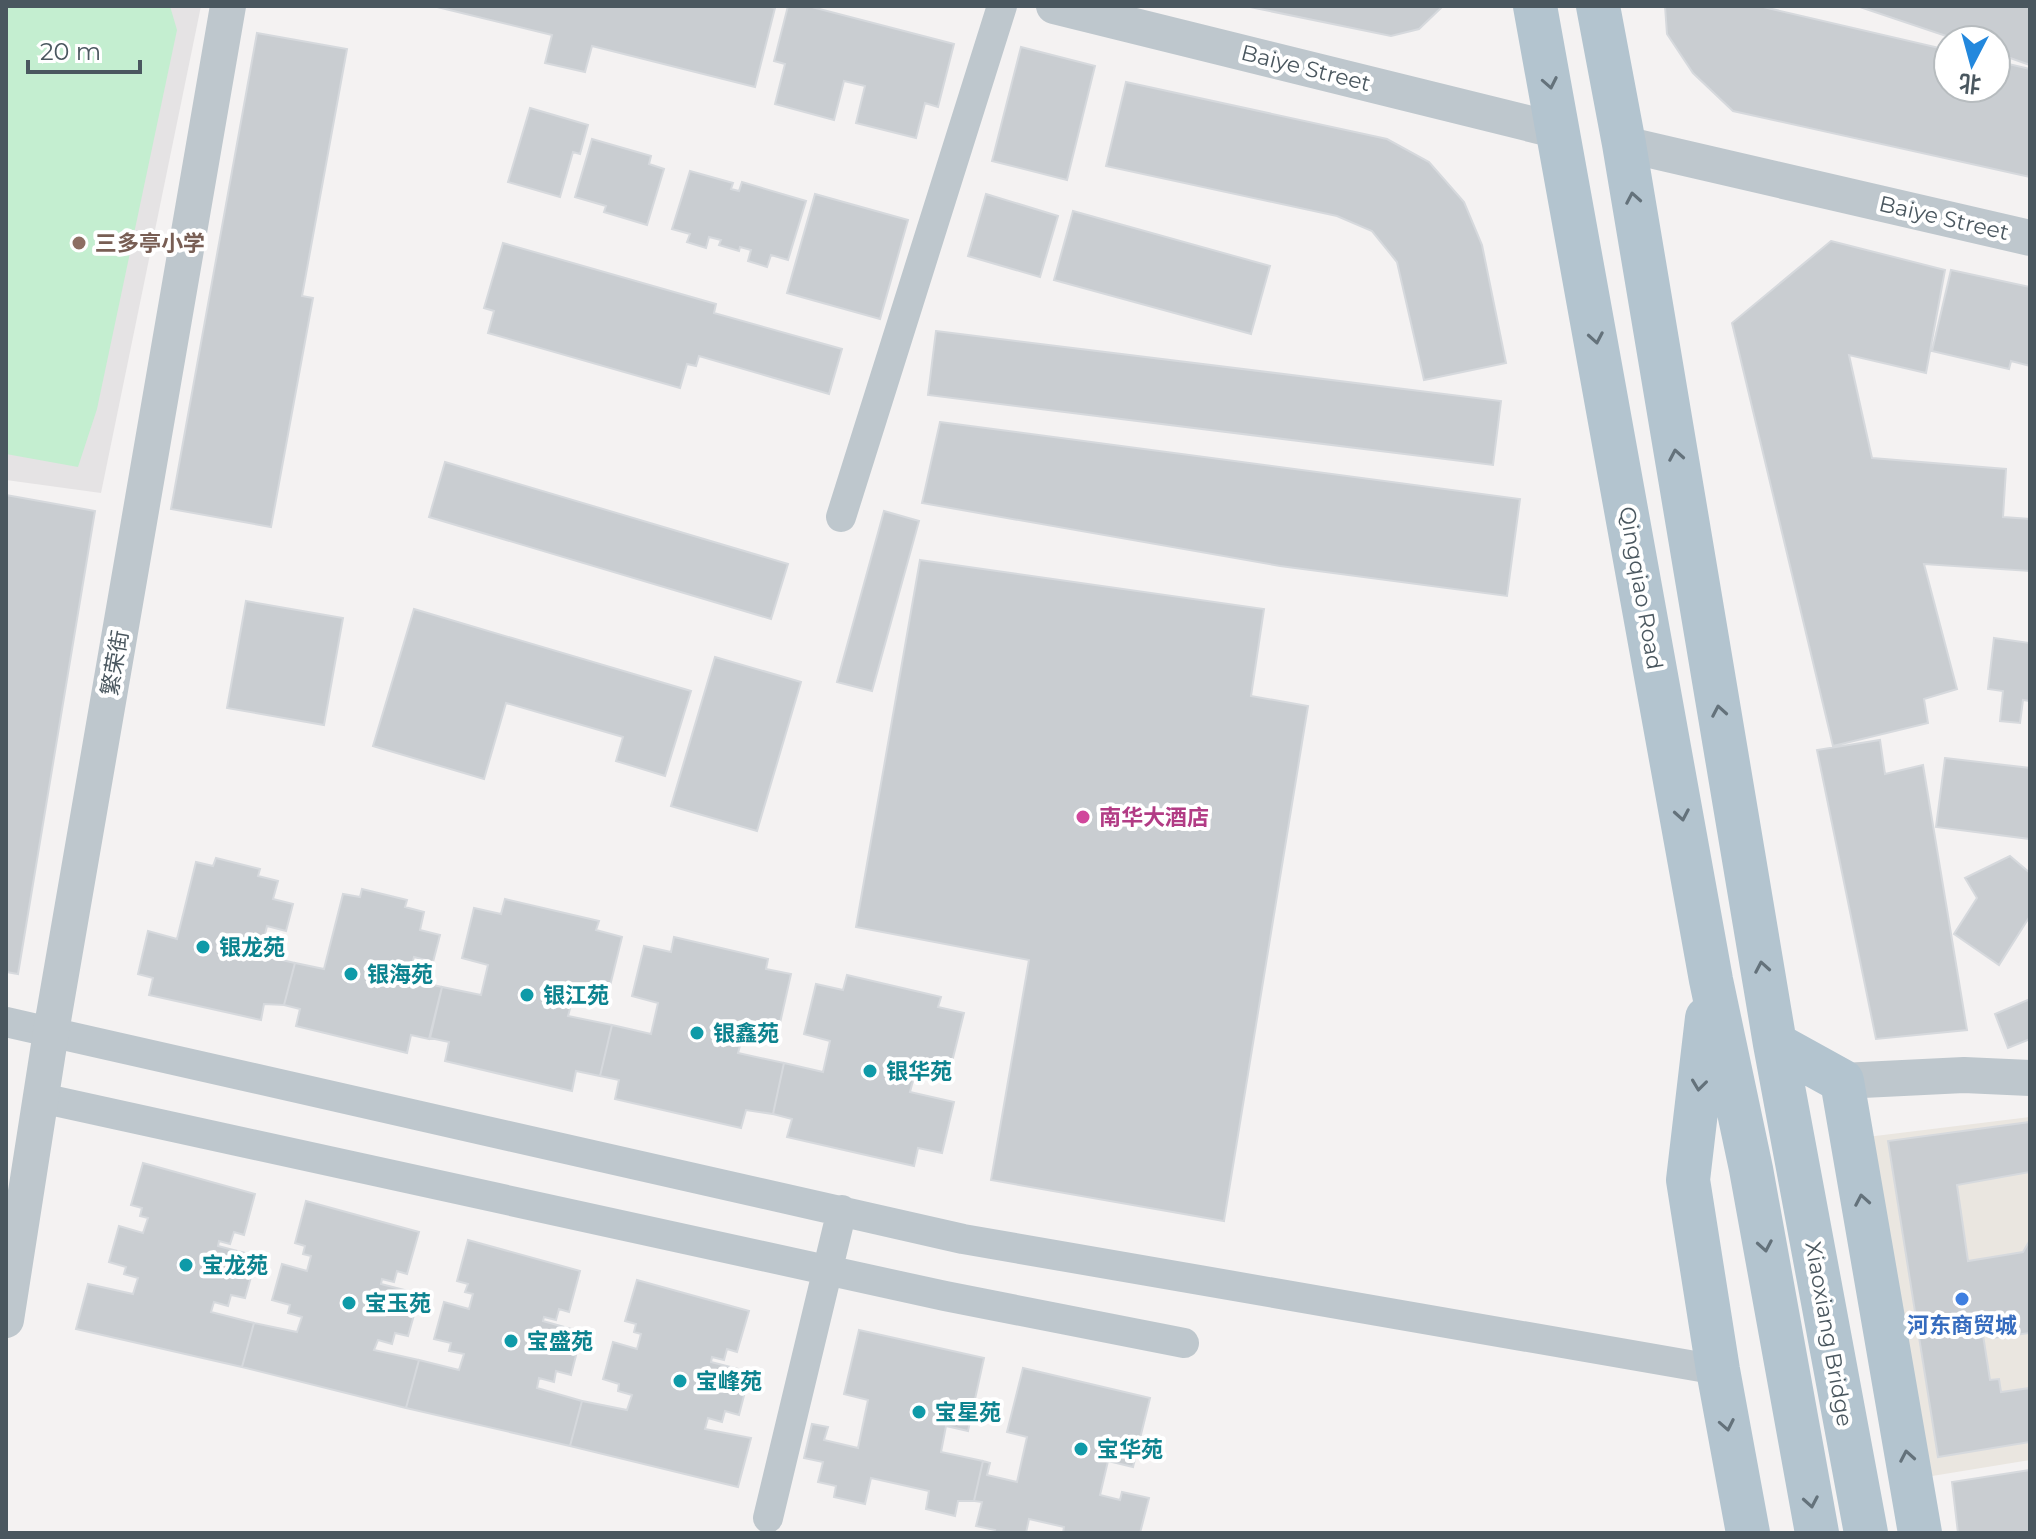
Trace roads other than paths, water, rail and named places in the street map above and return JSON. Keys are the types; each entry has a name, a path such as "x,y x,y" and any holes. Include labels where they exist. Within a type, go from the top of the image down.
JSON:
{"main road":[{"name":"Qingqiao Road","path":"1535,6 1711,980 1751,1169 1817,1533"},
{"path":"1598,6 1624,144 1775,1044 1842,1081 1920,1533"},
{"path":"1711,980 1688,1180 1748,1533"},
{"name":"Xiaoxiang Bridge","path":"1775,1044 1866,1533"}],"street":[{"name":"繁荣街","path":"6,1320 51,1032 228,6"},
{"path":"841,517 1002,6"},
{"name":"Baiye Street","path":"1054,6 1559,131"},
{"name":"Baiye Street","path":"1624,144 2030,238"},
{"path":"6,1022 963,1239 1718,1370"},
{"path":"1842,1081 1964,1075 2030,1078"},
{"path":"41,1098 945,1296 1184,1343"},
{"path":"768,1518 842,1210"}],"place":[{"name":"三多亭小学","path":"79,243"},
{"name":"南华大酒店","path":"1083,817"},
{"name":"银龙苑","path":"203,947"},
{"name":"银海苑","path":"351,974"},
{"name":"银江苑","path":"527,995"},
{"name":"银鑫苑","path":"697,1033"},
{"name":"银华苑","path":"870,1071"},
{"name":"宝龙苑","path":"186,1265"},
{"name":"河东商贸城","path":"1962,1299"},
{"name":"宝玉苑","path":"349,1303"},
{"name":"宝盛苑","path":"511,1341"},
{"name":"宝峰苑","path":"680,1381"},
{"name":"宝星苑","path":"919,1412"},
{"name":"宝华苑","path":"1081,1449"}]}
